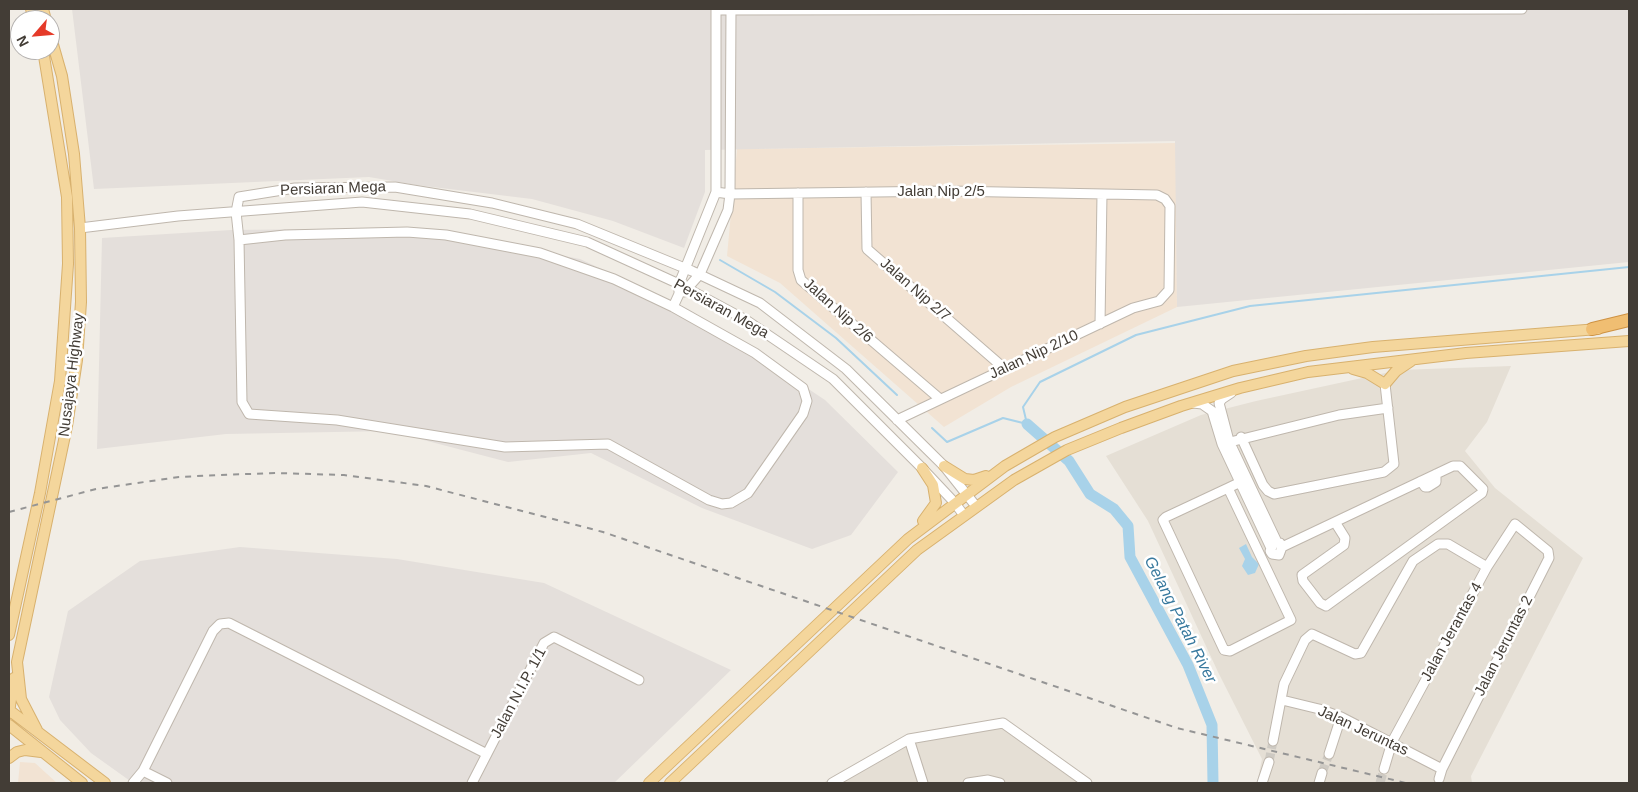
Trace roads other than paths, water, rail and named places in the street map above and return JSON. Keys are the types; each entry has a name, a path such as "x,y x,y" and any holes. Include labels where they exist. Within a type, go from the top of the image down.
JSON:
{"highway":[{"path":"1592,329 1629,320"}],"main road":[{"name":"Nusajaya Highway","path":"9,635 40,492 60,381 68,271 67,197 45,60"},
{"name":"Nusajaya Highway","path":"9,711 17,662 67,426 76,360 81,302 80,228 73,144 62,76 57,60"},
{"path":"649,783 908,539 966,493 1005,466 1054,437 1125,407 1208,379 1233,371 1306,356 1382,347 1629,327"},
{"path":"670,783 917,550 975,505 1067,450 1121,428 1193,403 1240,388 1308,372 1466,353 1629,341"},
{"path":"1348,367 1366,373 1385,384 1396,371 1413,360"},
{"path":"944,466 959,476 974,480 1005,466"},
{"path":"908,539 936,503 933,485 922,468"},
{"path":"17,662 21,699 37,730"},
{"path":"9,711 37,730 93,776 105,783"},
{"path":"9,725 82,783"},
{"path":"9,758 17,752 24,750 42,752"}],"street":[{"path":"672,307 716,192 716,9 1522,9"},
{"path":"679,289 688,289 700,274 728,210 730,194 731,10"},
{"name":"Persiaran Mega","path":"679,289 587,242 470,214 362,202 236,212 239,197 244,196 296,188 395,187 492,203 577,224 687,268 760,303 846,369 944,466 975,505"},
{"name":"Jalan Nip 2/5","path":"716,192 730,194 948,191 1157,195 1165,199 1170,206 1169,290"},
{"name":"Jalan Nip 2/7","path":"866,192 868,249 1005,369"},
{"name":"Jalan Nip 2/6","path":"798,193 798,270 801,280 940,399"},
{"path":"1100,324 1102,194"},
{"path":"80,228 178,216 236,212 239,240 242,402 249,414 337,420 505,447 608,444 709,500 722,504 731,503 748,493 803,414 807,401 806,394 794,380 755,353 672,307 614,279 540,253 446,235 384,231 285,235 239,240"},
{"name":"Persiaran Mega","path":"688,289 746,320 832,379 922,468 963,514"},
{"name":"Jalan Nip 2/10","path":"897,420 1134,308 1159,301 1169,290"},
{"path":"1241,437 1264,485 1268,491 1274,494 1384,472 1394,464 1385,384"},
{"path":"1225,442 1220,404 1222,399 1240,388"},
{"path":"1193,403 1202,404 1212,411 1243,481 1276,545 1335,522 1421,481 1425,487 1428,487 1436,482 1436,474 1453,466 1460,466 1481,485 1482,493 1326,606 1320,603 1303,581 1302,575 1344,545 1345,538 1335,522"},
{"path":"1225,442 1339,415 1388,408"},
{"path":"1228,488 1291,620 1230,651 1224,650 1163,524 1166,517 1228,488 1243,481"},
{"name":"Jalan Jerantas 4","path":"1384,769 1392,742 1487,566 1515,524"},
{"name":"Jalan Jeruntas 2","path":"1439,779 1442,769 1549,558 1548,551 1515,524"},
{"path":"1273,741 1284,684 1305,640 1312,634 1355,654 1362,653 1413,561 1438,544 1448,544 1487,566"},
{"path":"133,783 143,771 213,631 220,624 229,622 487,754"},
{"name":"Jalan N.I.P. 1/1","path":"472,783 544,643 548,640 554,637 639,680"},
{"name":"Jalan Jeruntas","path":"1282,700 1319,709 1341,717 1442,769"},
{"path":"1329,754 1341,717"},
{"path":"832,783 909,739 1002,723 1087,783"},
{"path":"909,739 923,783"},
{"path":"1262,783 1269,762"},
{"path":"143,771 167,783"},
{"path":"1319,783 1322,773"},
{"path":"968,783 988,780 1000,783"}],"water":[{"path":"1246,544 1252,557 1259,564 1255,573 1248,575 1242,566 1245,559 1239,548"}],"waterway":[{"path":"720,260 775,292 836,338 897,395"},
{"path":"932,428 947,442 1003,418 1027,424 1023,407 1040,382 1136,335 1250,306 1629,267"},
{"name":"Gelang Patah River","path":"1027,424 1069,461 1090,494 1114,509 1128,526 1130,557 1188,665 1212,725 1213,783"}],"tunnel":[{"path":"1269,762 1273,741"},
{"path":"1322,773 1329,754"},
{"path":"1380,783 1384,769"}],"railway":[{"path":"9,512 96,489 179,477 276,473 344,475 426,486 603,532 1177,728 1406,783"}]}
